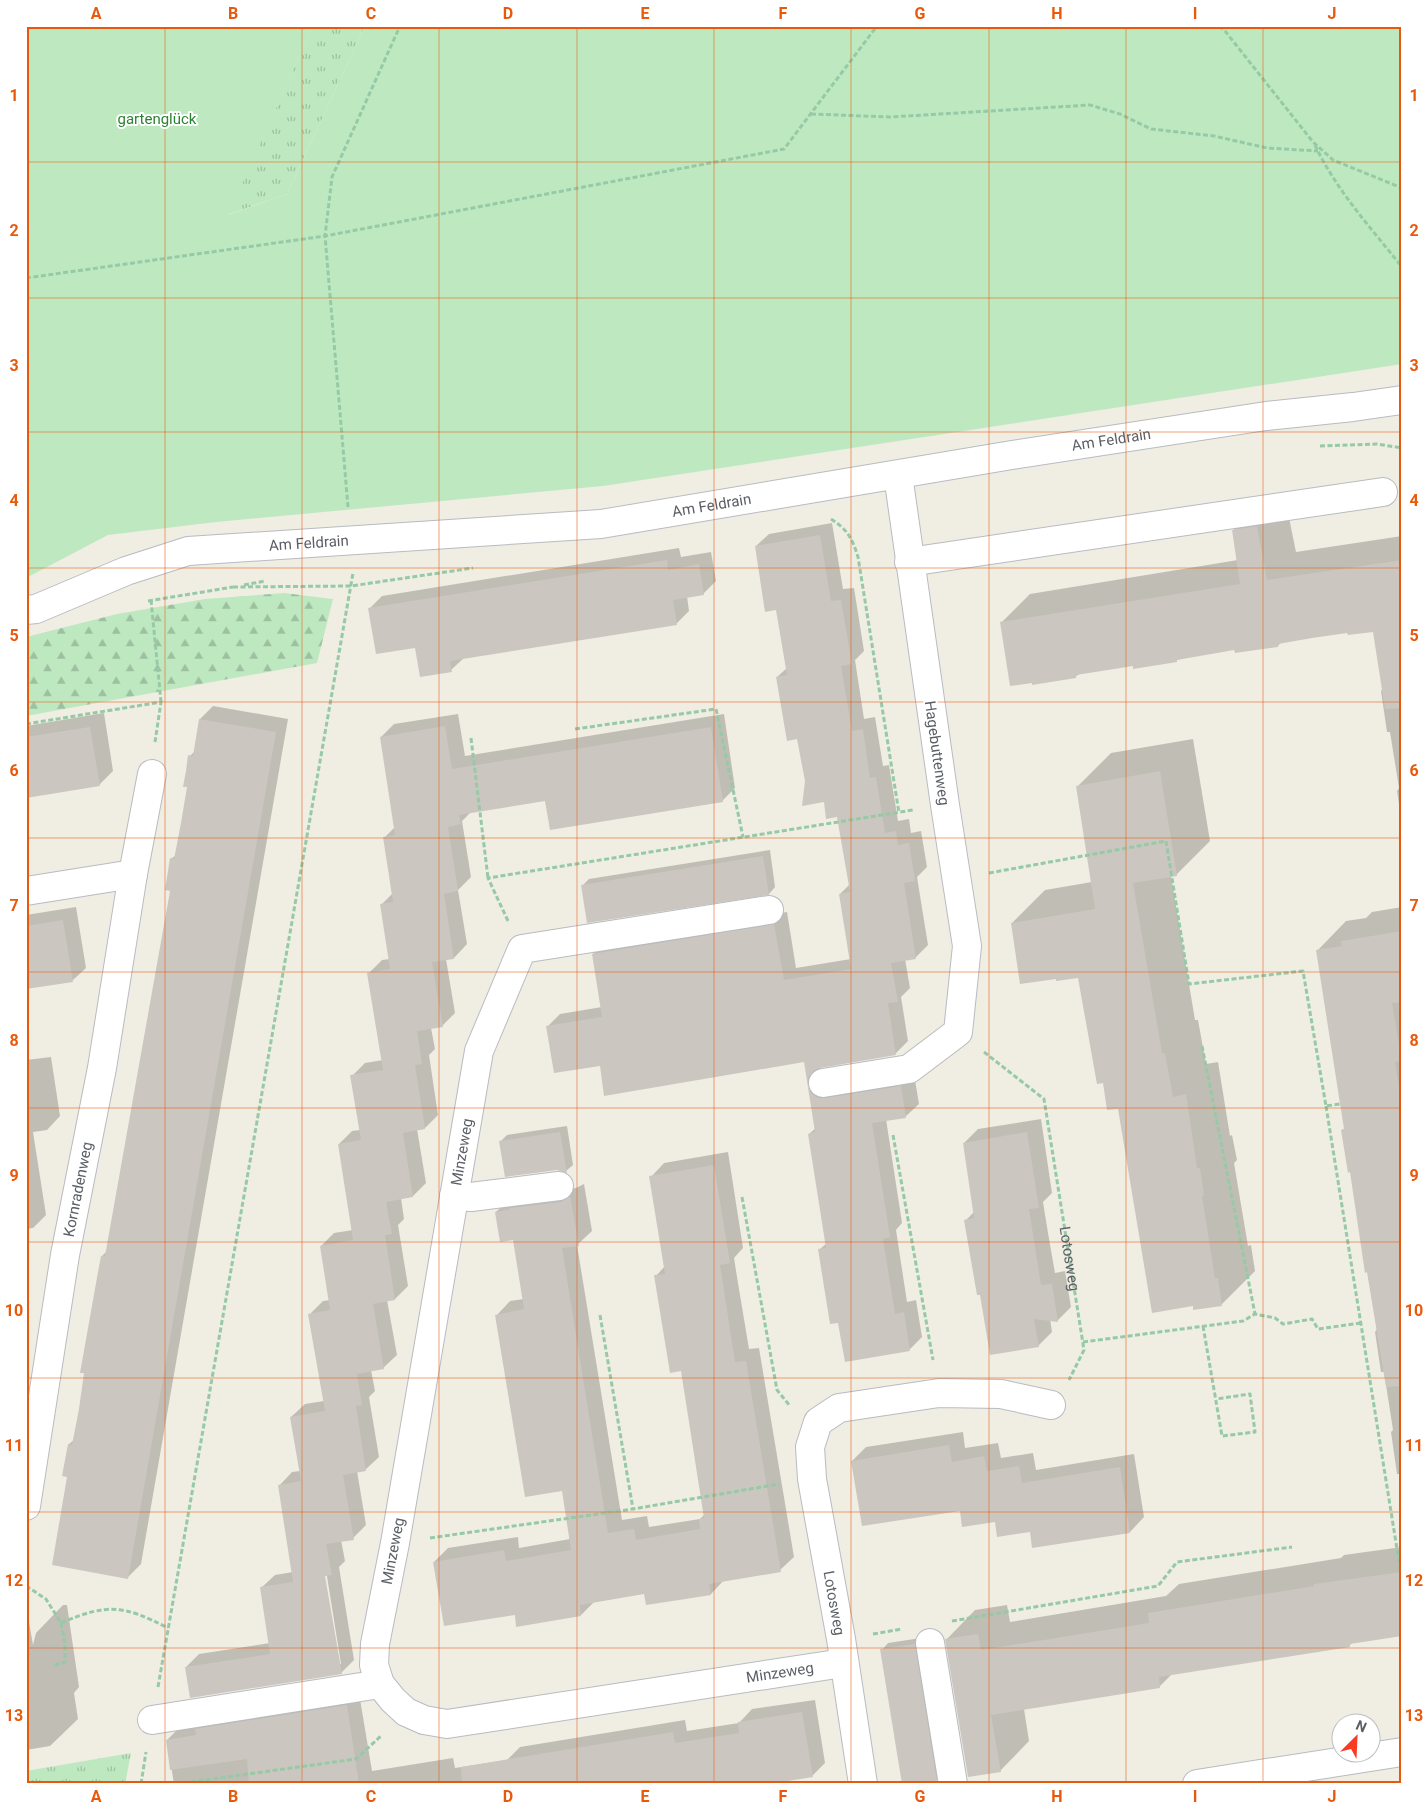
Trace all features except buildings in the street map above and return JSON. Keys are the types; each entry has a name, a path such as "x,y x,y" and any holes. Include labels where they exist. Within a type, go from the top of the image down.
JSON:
{"street":[{"name":"Am Feldrain","path":"26,610 36,608 126,571 188,551 601,524 1256,417 1402,400"},
{"name":"Hagebuttenweg","path":"898,475 967,946 958,1032"},
{"path":"910,562 1384,492"},
{"name":"Kornradenweg","path":"26,1506 65,1255 102,1068 133,874 152,774"},
{"path":"26,892 133,874"},
{"path":"522,949 769,910"},
{"name":"Minzeweg","path":"522,949 479,1051 395,1543 375,1644 374,1665 380,1684 406,1712 424,1720 447,1724 842,1651"},
{"path":"823,1083 909,1069 958,1032"},
{"path":"454,1196 471,1197 559,1186"},
{"path":"818,1422 839,1408 939,1393 1001,1394 1051,1405"},
{"name":"Lotosweg","path":"818,1422 810,1447 812,1479 863,1784"},
{"path":"919,1636 952,1784"},
{"path":"152,1720 380,1684"},
{"path":"1197,1784 1402,1752"}],"path":[{"path":"141,1784 355,566 351,541 326,236 332,177 400,26"},
{"path":"26,278 326,236 784,149 877,26"},
{"path":"1221,26 1313,142 1333,160 1402,188"},
{"path":"810,114 890,117 1090,105 1120,114 1151,129 1214,136 1267,148 1318,152"},
{"path":"1313,142 1324,165 1402,267"},
{"path":"827,516 840,524 852,538 858,557 899,813"},
{"path":"151,600 161,702 152,774"},
{"path":"26,724 161,702"},
{"path":"575,729 716,709 743,837"},
{"path":"471,738 488,878 522,949"},
{"path":"488,878 945,805"},
{"path":"956,878 1166,841 1189,984 1304,971 1401,1574"},
{"name":"Lotosweg","path":"958,1032 1044,1099 1084,1350 1071,1378 1051,1405"},
{"path":"1202,1046 1254,1314"},
{"path":"1326,1106 1340,1104"},
{"path":"893,1135 939,1393"},
{"path":"742,1197 777,1390 793,1408 818,1422"},
{"path":"1082,1342 1243,1321 1254,1314 1275,1318 1283,1324 1312,1319 1318,1329 1361,1323"},
{"path":"600,1315 632,1509"},
{"path":"1203,1326 1222,1436 1255,1432 1250,1394 1216,1399"},
{"path":"395,1543 632,1509 812,1479"},
{"path":"946,1622 1158,1586 1177,1562 1292,1546"},
{"path":"26,1586 46,1600 61,1623 65,1643 65,1662 52,1666"},
{"path":"61,1623 85,1613 110,1608 127,1610 168,1628"},
{"path":"842,1651 919,1636"},
{"path":"176,1784 356,1759 406,1712"}],"green space":[{"name":"gartenglück","path":"26,26 313,26 228,215 287,194 365,26 1402,26 1402,364 603,486 216,522 108,535 26,578"},
{"path":"313,26 365,26 287,194 227,215"},
{"path":"284,593 333,599 317,663 26,716 26,637 117,614 205,599"},
{"path":"131,1753 125,1784 26,1784 26,1771"}]}
